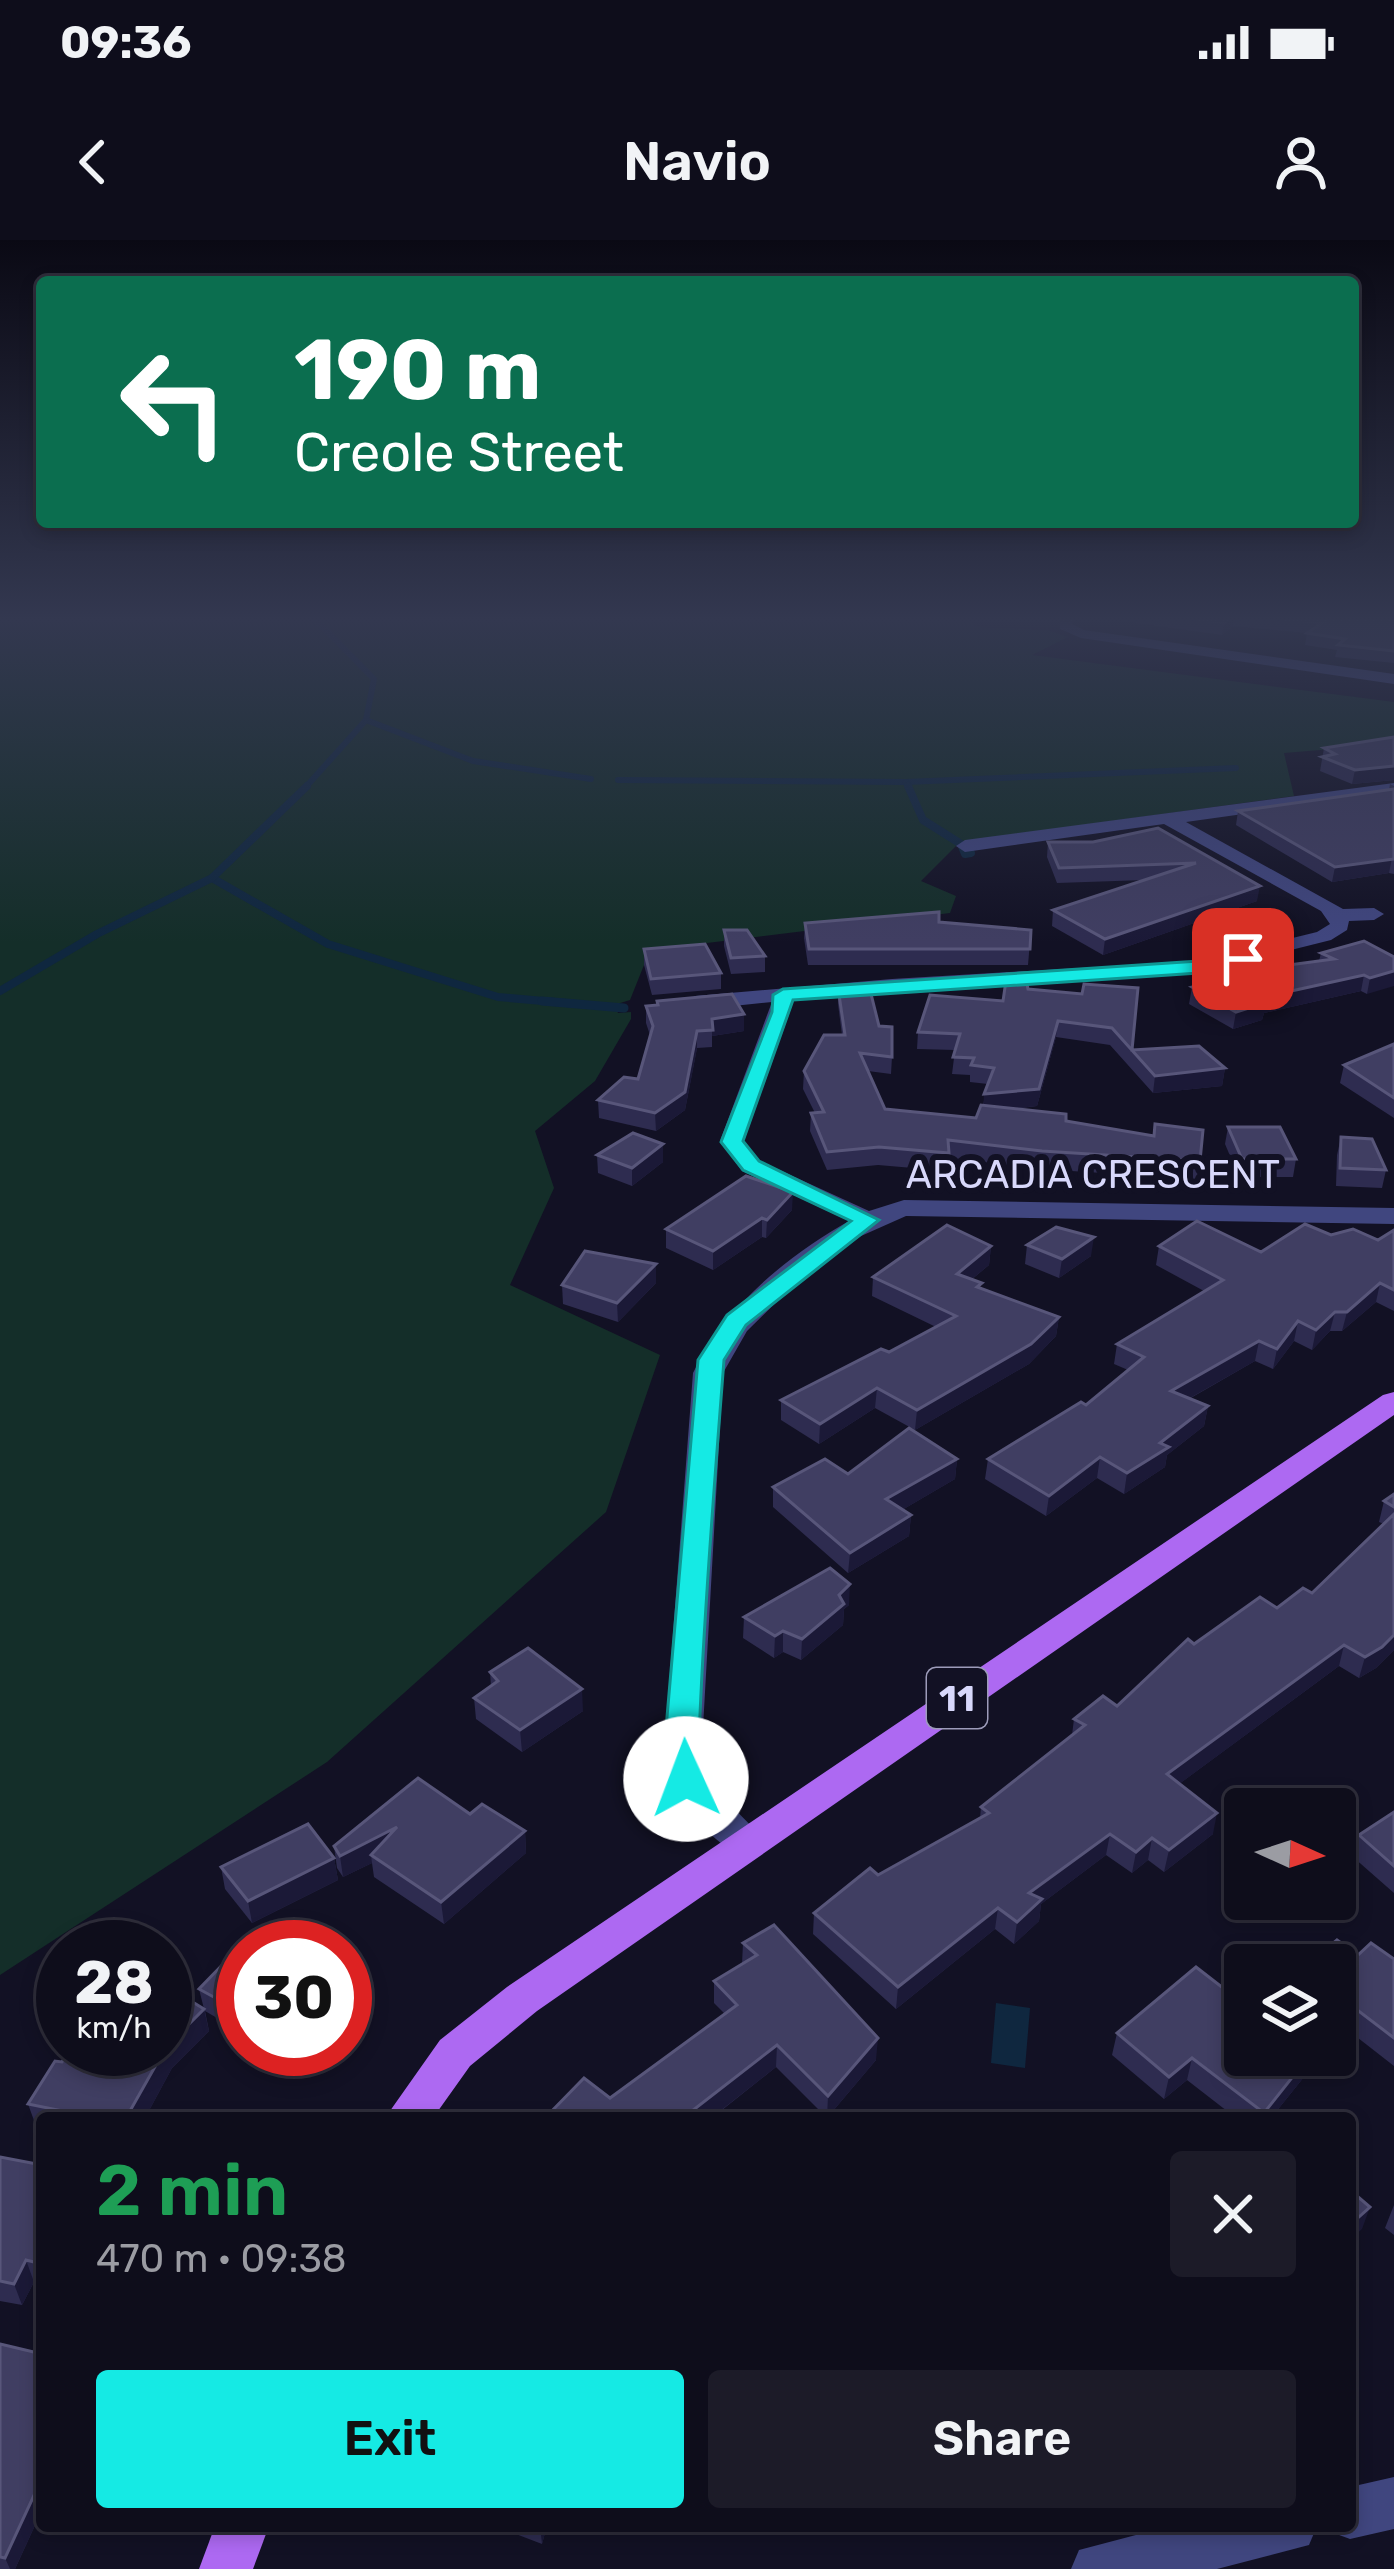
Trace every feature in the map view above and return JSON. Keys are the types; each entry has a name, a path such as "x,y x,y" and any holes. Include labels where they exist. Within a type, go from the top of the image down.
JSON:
{"main road":[{"name":"11","path":"411,2112 455,2053 488,2026 1394,1401"},
{"path":"226,2569 240,2532"}],"street":[{"path":"965,847 1394,788"},
{"path":"1166,818 1338,915 1375,914"},
{"path":"669,1005 1225,963 1324,937 1340,926 1338,915"},
{"path":"783,995 782,1012 732,1142 751,1166 867,1220"},
{"name":"ARCADIA CRESCENT","path":"748,1843 693,1791 682,1763 708,1373 736,1320 867,1220 919,1206 1394,1216"},
{"path":"1356,2512 1394,2503"},
{"path":"1098,2569 1263,2532"}],"green space":[{"path":"0,726 1394,726 1394,744 1284,753 1294,796 960,842 921,881 956,896 950,913 650,950 630,1000 614,1005 618,1013 631,1012 631,1019 595,1081 535,1131 554,1188 510,1285 660,1355 606,1512 327,1762 84,1920 36,1920 36,1952 0,1975"}],"water":[{"path":"996,2003 1030,2008 1025,2068 991,2063"}],"building":[{"path":"1394,737 1394,766 1355,770 1322,757 1335,754 1324,748"},
{"path":"1394,789 1394,859 1335,867 1238,811"},
{"path":"1158,828 1260,886 1105,939 1053,910 1196,863 1059,868 1048,842 1093,842"},
{"path":"939,912 939,922 1031,930 1030,949 809,949 805,923"},
{"path":"724,930 747,930 765,956 731,958"},
{"path":"1364,941 1394,957 1394,971 1259,998 1265,1003 1236,1012 1192,987 1274,967 1334,959 1321,953"},
{"path":"705,944 721,973 651,979 644,949"},
{"path":"1025,973 1028,989 1082,994 1084,984 1138,988 1132,1050 1199,1046 1225,1068 1155,1076 1112,1028 1058,1021 1039,1089 984,1094 994,1068 971,1065 974,1058 953,1057 960,1034 918,1032 930,995 1003,1001 1007,974"},
{"path":"838,988 870,990 879,1026 892,1027 892,1057 860,1053 885,1109 976,1118 981,1105 1066,1114 1066,1121 1154,1136 1155,1124 1203,1130 1200,1161 948,1140 949,1153 879,1147 827,1152 811,1113 824,1112 804,1071 824,1035 845,1035"},
{"path":"732,994 744,1014 712,1019 713,1030 697,1031 685,1092 655,1113 598,1100 624,1077 638,1079 653,1026 646,1006"},
{"path":"1394,1044 1394,1098 1344,1065"},
{"path":"1228,1127 1280,1127 1296,1159 1242,1159"},
{"path":"633,1133 663,1144 632,1168 597,1155"},
{"path":"1341,1137 1372,1139 1386,1170 1340,1168"},
{"path":"746,1176 793,1192 767,1220 762,1218 713,1251 666,1229"},
{"path":"1197,1221 1261,1252 1305,1224 1331,1235 1353,1229 1378,1240 1394,1230 1394,1290 1380,1283 1347,1312 1335,1312 1316,1330 1298,1321 1277,1349 1259,1341 1171,1391 1208,1406 1160,1443 1169,1447 1127,1473 1100,1457 1049,1496 988,1459 1081,1402 1086,1405 1144,1357 1117,1344 1223,1280 1159,1246"},
{"path":"947,1225 991,1246 957,1274 982,1283 977,1287 1059,1317 1031,1344 917,1410 877,1388 820,1424 781,1400 956,1316 873,1277"},
{"path":"1056,1227 1094,1237 1062,1259 1027,1245"},
{"path":"585,1251 656,1264 617,1303 562,1285"},
{"path":"909,1428 957,1459 886,1499 911,1515 850,1553 773,1487 825,1459 848,1474"},
{"path":"1394,1514 1394,1635 1365,1657 1344,1645 1167,1774 1217,1813 1169,1850 1152,1838 1136,1852 1110,1834 1029,1893 1042,1899 1017,1922 998,1908 898,1987 814,1913 870,1868 878,1875 989,1813 981,1807 1085,1725 1074,1719 1103,1696 1117,1706 1188,1639 1194,1644 1260,1597 1277,1608 1303,1588 1312,1593"},
{"path":"830,1568 850,1584 839,1595 844,1604 802,1639 783,1631 775,1636 744,1617"},
{"path":"528,1648 582,1689 520,1730 474,1698 498,1681 490,1672"},
{"path":"418,1778 470,1814 482,1804 525,1831 441,1902 371,1855 397,1827 340,1856 334,1846"},
{"path":"1394,1812 1394,1866 1359,1835"},
{"path":"308,1824 334,1858 248,1901 221,1867"},
{"path":"774,1925 878,2038 828,2096 777,2045 691,2112 551,2112 584,2078 610,2098 737,2005 714,1981 757,1955 743,1943"},
{"path":"1371,1943 1394,1959 1394,2038 1356,2009 1356,1954"},
{"path":"1196,1967 1224,1989 1224,2076 1293,2076 1265,2112 1192,2058 1169,2077 1117,2033"},
{"path":"216,1971 216,1998 199,1989"},
{"path":"192,2002 204,2009 192,2021"},
{"path":"46,2076 150,2076 129,2112 67,2112 28,2104"},
{"path":"0,2157 36,2164 36,2262 26,2260 14,2284 0,2281"},
{"path":"1356,2195 1370,2207 1356,2220"},
{"path":"0,2344 36,2353 36,2491 5,2558 0,2557"}],"waterway":[{"path":"305,788 361,726"},
{"path":"381,726 473,761 591,779"},
{"path":"906,782 1236,768"},
{"path":"618,780 906,782"},
{"path":"906,782 909,789"},
{"path":"908,786 923,820 961,844 965,854 971,853"},
{"path":"212,878 305,788"},
{"path":"0,991 97,934 212,878"},
{"path":"212,878 328,944 498,997 573,1004"},
{"path":"542,1001 573,1004"},
{"path":"573,1004 624,1008"}],"route":[{"path":"686,1779 682,1740 689,1615 711,1360 736,1320 867,1220 751,1166 732,1142 782,1012 783,995 1199,967 1243,959"}]}
